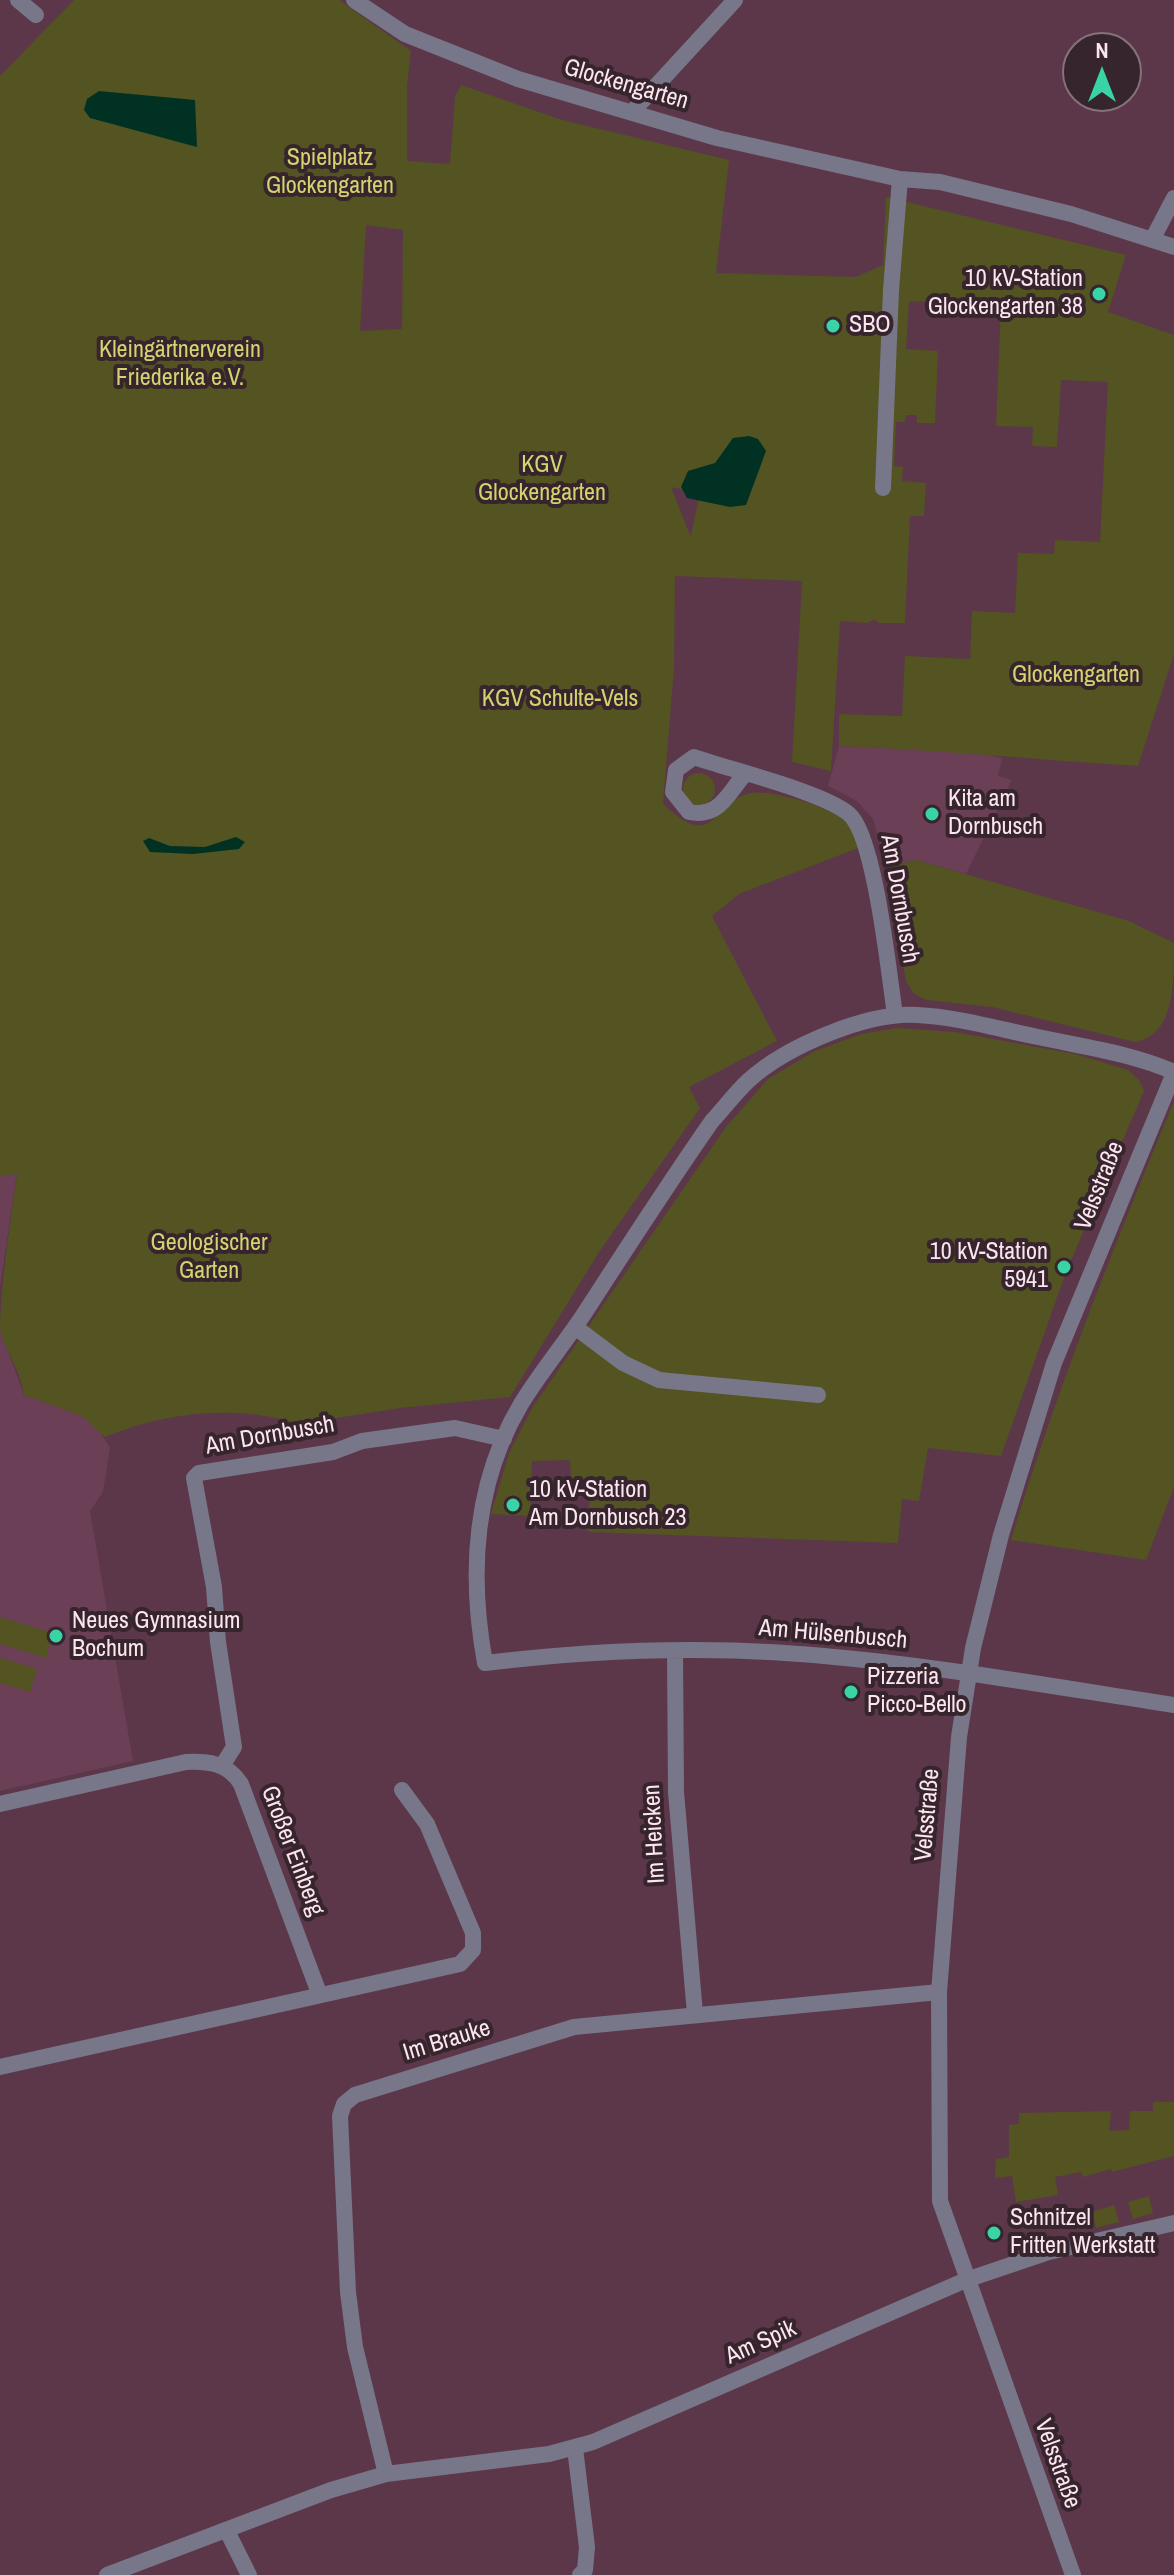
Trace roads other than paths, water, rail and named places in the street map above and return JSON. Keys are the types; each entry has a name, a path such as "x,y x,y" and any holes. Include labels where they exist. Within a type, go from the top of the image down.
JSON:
{"street":[{"path":"18,0 36,15"},
{"name":"Glockengarten","path":"354,0 405,34 449,55 518,79 717,138 900,179 940,182 1071,214 1174,247"},
{"path":"633,111 735,0"},
{"path":"883,488 891,290 900,179"},
{"path":"1152,240 1174,198"},
{"name":"Am Dornbusch","path":"744,775 830,802 852,816 861,827 895,1015"},
{"path":"504,1439 521,1404 712,1121 750,1080 810,1043 844,1028 895,1015 953,1019 1132,1057 1174,1072"},
{"name":"Velsstraße","path":"1073,2575 940,2201 939,1992 959,1737 969,1673 1001,1535 1054,1363 1174,1072"},
{"path":"575,1327 623,1363 650,1377 818,1395"},
{"name":"Am Dornbusch","path":"222,1766 234,1747 218,1642 214,1587 194,1478 199,1473 333,1452 362,1441 455,1428 504,1439"},
{"name":"Am Hülsenbusch","path":"504,1439 487,1488 477,1545 477,1619 485,1663 590,1653 675,1651 852,1658 1174,1705"},
{"name":"Im Heicken","path":"675,1651 676,1792 695,2014"},
{"path":"0,1804 186,1762 208,1761 222,1766"},
{"name":"Großer Einberg","path":"222,1766 241,1784 319,1993"},
{"path":"0,2067 319,1993 460,1964 473,1950 473,1933 427,1824 402,1790"},
{"name":"Im Brauke","path":"386,2474 355,2347 348,2292 340,2116 344,2104 355,2095 574,2027 939,1992"},
{"name":"Am Spik","path":"107,2575 331,2490 386,2474 575,2448 966,2280 1049,2252 1174,2223"},
{"path":"575,2448 586,2533 585,2573"},
{"path":"227,2531 249,2575"}],"place":[{"name":"10 kV-Station Glockengarten 38","path":"1099,294"},
{"name":"SBO","path":"833,326"},
{"name":"Kita am Dornbusch","path":"932,814"},
{"name":"10 kV-Station 5941","path":"1064,1267"},
{"name":"10 kV-Station Am Dornbusch 23","path":"513,1505"},
{"name":"Neues Gymnasium Bochum","path":"56,1636"},
{"name":"Pizzeria Picco-Bello","path":"851,1692"},
{"name":"Schnitzel Fritten Werkstatt","path":"994,2233"}],"park label":[{"name":"Spielplatz Glockengarten","path":"330,173"},
{"name":"Kleingärtnerverein Friederika e.V.","path":"180,365"},
{"name":"KGV Glockengarten","path":"542,480"},
{"name":"KGV Schulte-Vels","path":"560,700"},
{"name":"Geologischer Garten","path":"209,1258"}]}
